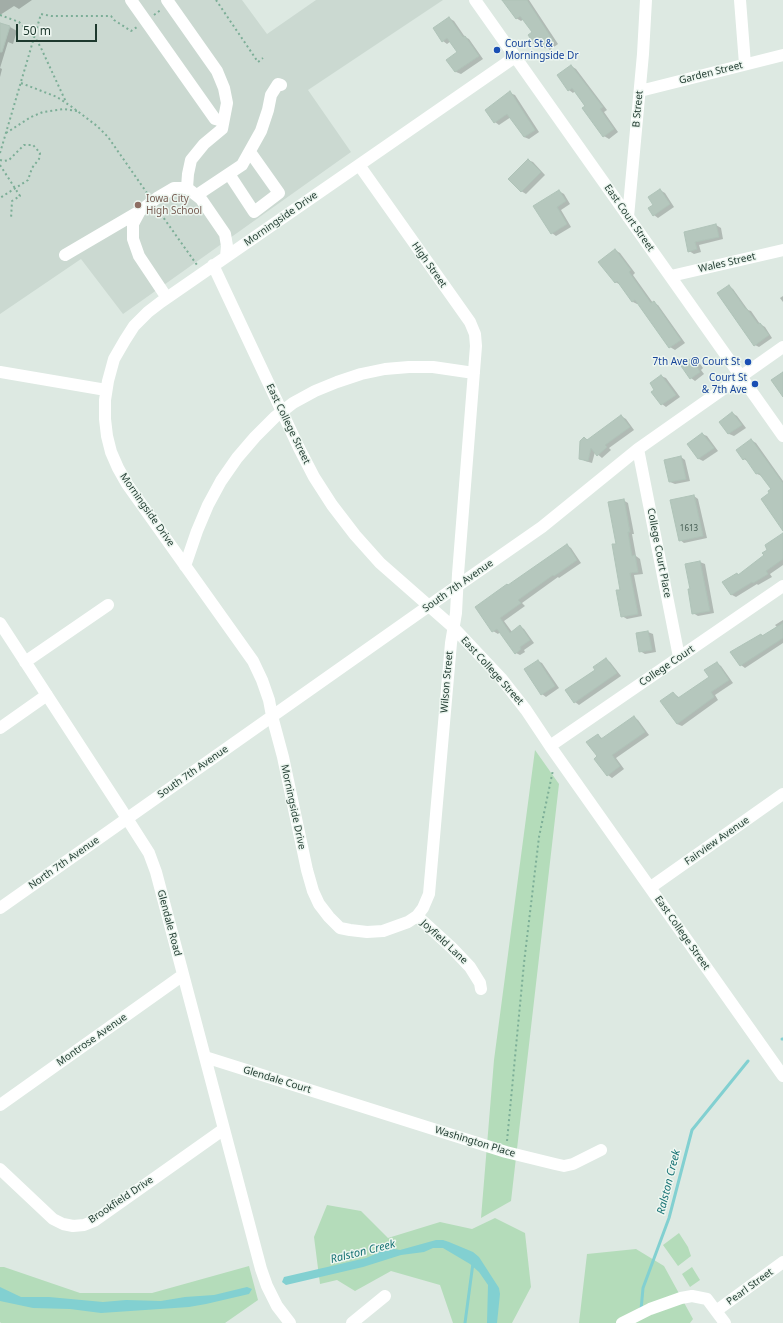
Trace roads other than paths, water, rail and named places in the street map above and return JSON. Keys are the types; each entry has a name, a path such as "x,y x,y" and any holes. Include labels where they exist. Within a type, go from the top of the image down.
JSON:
{"street":[{"path":"131,0 215,119 223,121"},
{"path":"167,0 217,71 224,88 227,103 222,129 204,144 191,160 188,174 192,192 215,218 225,234 227,246 226,257"},
{"name":"East Court Street","path":"475,0 783,436"},
{"name":"B Street","path":"628,217 640,91 646,0"},
{"path":"740,0 745,64"},
{"name":"Garden Street","path":"640,91 783,55"},
{"name":"Morningside Drive","path":"416,916 408,922 383,931 367,932 350,930 340,928 328,917 319,904 307,870 283,757 269,700 262,680 253,661 127,484 118,468 111,452 107,436 105,419 106,390 114,359 134,326 148,312 213,265 515,57"},
{"path":"65,256 140,211 174,188 192,192 229,174 242,164 261,131 271,95 278,84 281,85"},
{"path":"229,174 254,212 279,193 250,152"},
{"name":"High Street","path":"359,165 470,322 475,334 476,346 474,373"},
{"path":"140,211 133,224 133,239 139,256 167,298"},
{"name":"Wales Street","path":"671,276 783,250"},
{"name":"East College Street","path":"213,265 314,477 337,511 355,535 380,563 454,628 501,678 526,710 783,1076"},
{"name":"South 7th Avenue","path":"127,819 457,586 542,528 638,449 783,347"},
{"path":"186,566 200,524 221,480 255,436 282,411 315,391 337,382 361,374 385,369 434,367 474,373"},
{"path":"0,372 106,390"},
{"name":"Wilson Street","path":"416,916 423,908 429,894 451,643 456,612 474,373"},
{"name":"College Court Place","path":"638,449 679,657"},
{"name":"College Court","path":"554,750 679,657 783,586"},
{"path":"26,662 108,605"},
{"name":"Glendale Road","path":"0,624 127,819 148,853 156,872 258,1257 267,1286 278,1306 290,1323"},
{"path":"0,728 47,695"},
{"name":"Fairview Avenue","path":"651,887 783,794"},
{"name":"North 7th Avenue","path":"0,908 127,819"},
{"name":"Joyfield Lane","path":"416,916 452,948 470,967 480,983 482,990"},
{"name":"Montrose Avenue","path":"0,1105 183,975"},
{"name":"Glendale Court","path":"205,1057 349,1102"},
{"name":"Washington Place","path":"349,1102 506,1152 564,1166 573,1164 601,1150"},
{"name":"Brookfield Drive","path":"0,1169 53,1219 68,1225 84,1225 94,1221 224,1129"},
{"name":"Pearl Street","path":"716,1311 783,1262"},
{"path":"352,1323 385,1296"},
{"path":"622,1323 650,1309 681,1298 692,1296 707,1299 725,1323"}],"water":[{"name":"Ralston Creek","path":"436,1240 449,1242 473,1252 479,1257 499,1288 500,1294 497,1323 487,1323 488,1285 479,1272 470,1264 443,1248 433,1248 424,1252 401,1255 363,1267 286,1285 282,1282 284,1277 366,1258 388,1248 400,1250"},
{"path":"0,1287 21,1297 49,1297 103,1302 126,1300 161,1301 185,1297 214,1295 247,1287 252,1289 249,1294 189,1307 101,1313 70,1309 33,1308 0,1301"}],"waterway":[{"name":"Ralston Creek","path":"641,1310 643,1288 669,1218 692,1130 748,1061"},
{"name":"Ralston Creek","path":"465,1323 473,1263"}],"place":[{"name":"Court St & Morningside Dr","path":"497,50"},
{"name":"Iowa City High School","path":"138,205"},
{"name":"7th Ave @ Court St","path":"748,362"},
{"name":"Court St & 7th Ave","path":"755,384"}]}
